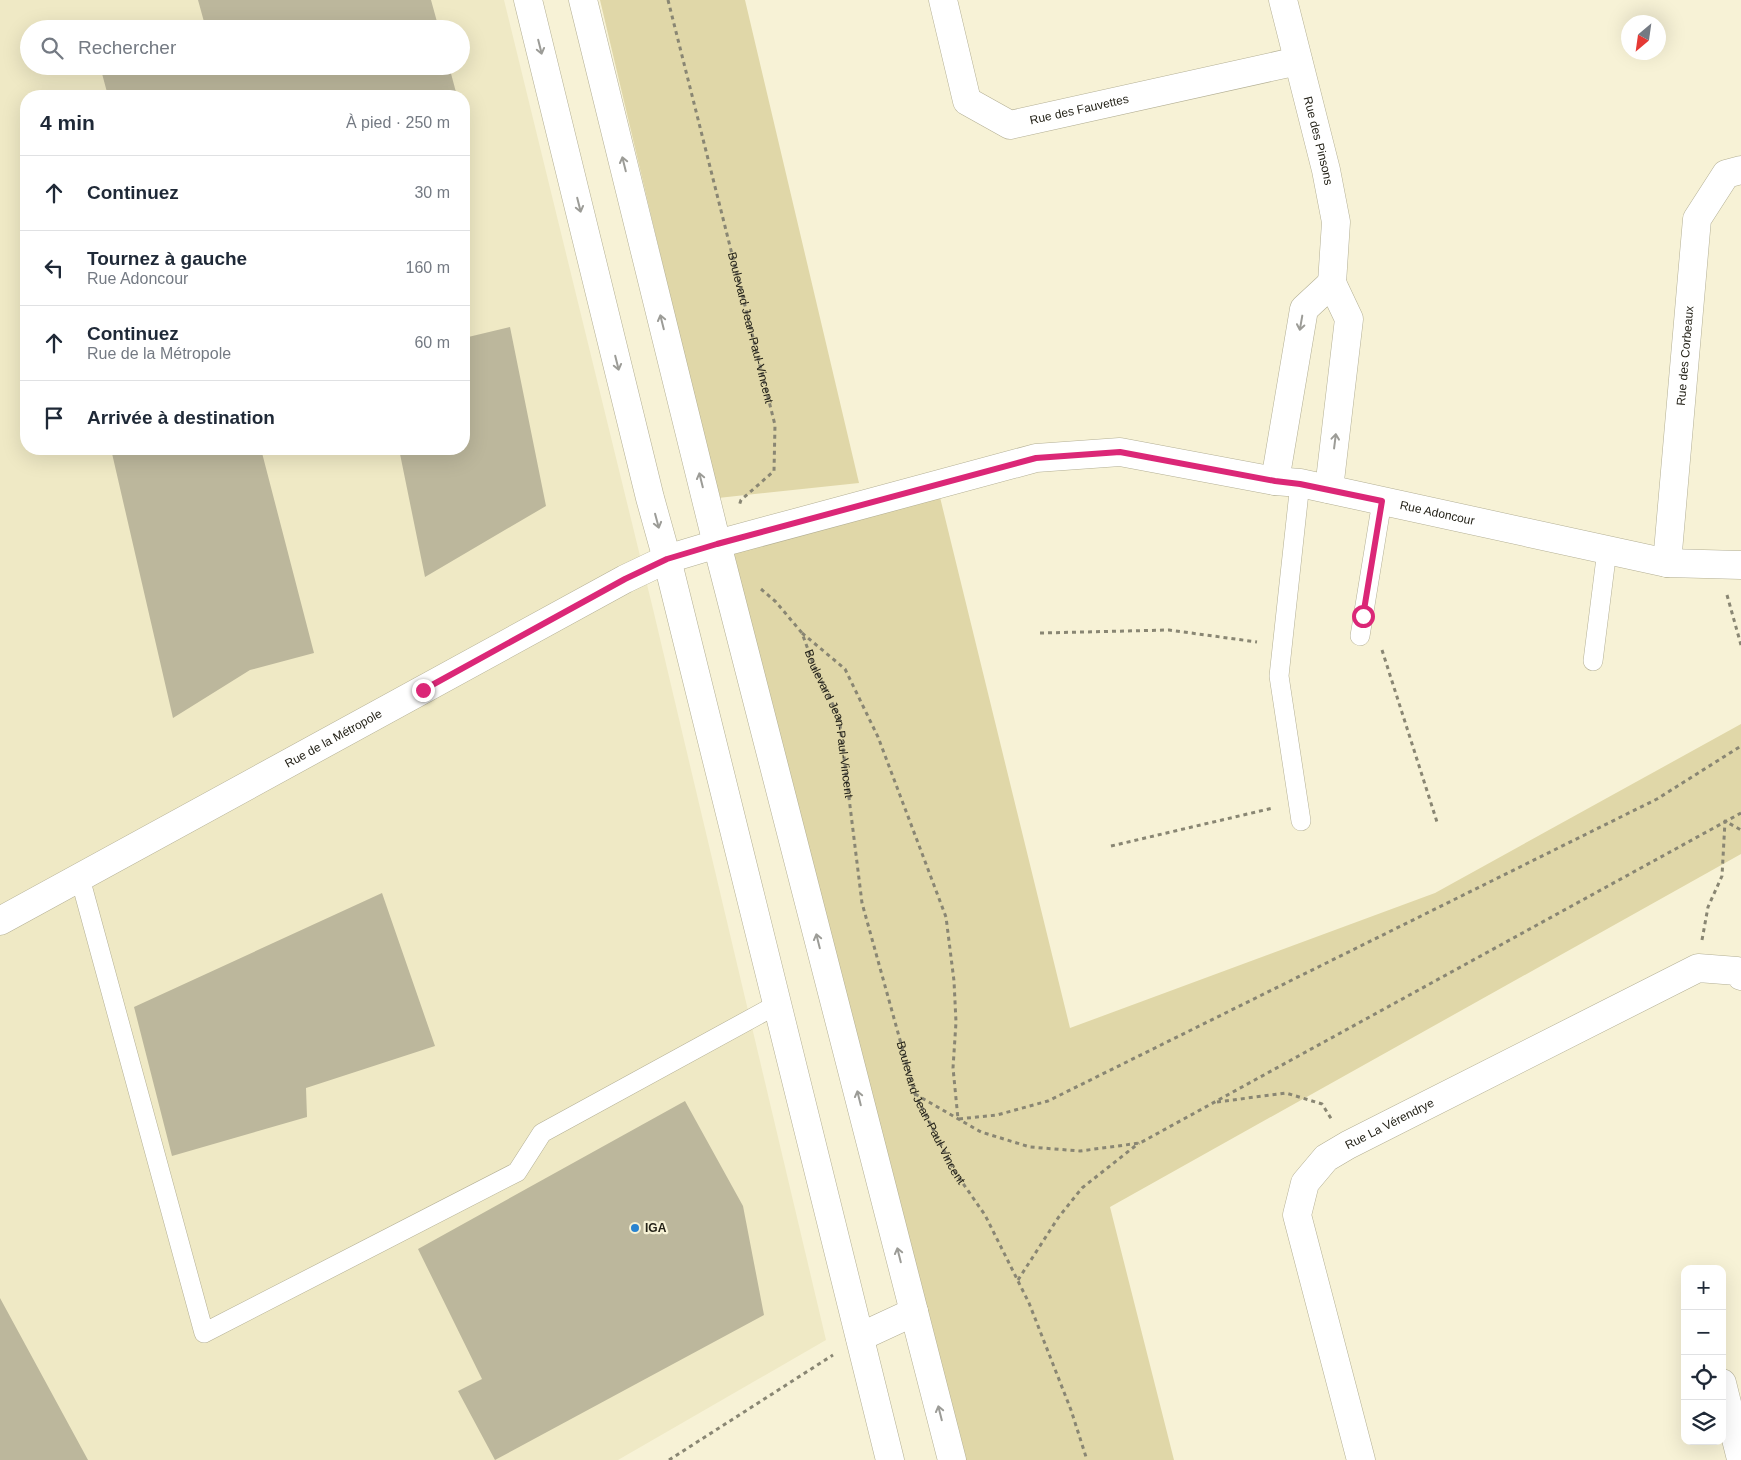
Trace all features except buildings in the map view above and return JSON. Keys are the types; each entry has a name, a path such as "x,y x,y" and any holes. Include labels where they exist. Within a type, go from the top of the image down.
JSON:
{"street":[{"path":"528,0 890,1460"},
{"path":"584,0 952,1460"},
{"name":"Rue des Fauvettes","path":"943,0 967,101 1010,125 1298,61"},
{"name":"Rue des Pinsons","path":"1283,0 1326,170 1336,222 1332,283 1349,319 1329,489"},
{"name":"Rue des Corbeaux","path":"1667,563 1697,219 1726,174 1741,170"},
{"path":"1287,482 1304,309 1332,283"},
{"name":"Rue Adoncour","path":"667,559 1036,458 1120,452 1329,489 1667,563 1730,565"},
{"name":"Rue de la Métropole","path":"0,921 616,584 667,559"},
{"name":"Rue La Vérendrye","path":"1360,1460 1297,1215 1305,1183 1326,1158 1348,1145 1698,968 1737,970 1741,976"},
{"path":"860,1337 914,1312"},
{"path":"1726,1373 1741,1369"},
{"path":"1726,1400 1741,1460"}],"lane":[{"path":"1287,482 1282,645 1279,676 1301,821"},
{"path":"1360,636 1382,501"},
{"path":"1593,661 1607,550"},
{"path":"80,878 204,1333 517,1172 542,1133 778,1004"}],"path":[{"name":"Boulevard Jean-Paul-Vincent","path":"668,0 775,425 774,471 741,500 722,543"},
{"path":"1730,565 1741,645"},
{"name":"Boulevard Jean-Paul-Vincent","path":"755,584 776,602 802,632 814,666 840,717 862,903 915,1094 955,1172 986,1215 1030,1303 1071,1410 1087,1460"},
{"path":"1363,616 1382,649 1437,822"},
{"path":"1040,633 1169,630 1282,645"},
{"path":"802,632 845,670 878,737 946,918 954,980 956,1022 953,1068 958,1119"},
{"path":"958,1119 997,1115 1048,1101 1657,799 1741,746"},
{"path":"1110,846 1298,802"},
{"path":"1018,1280 1058,1218 1082,1188 1140,1143 1741,812"},
{"path":"1726,820 1741,830"},
{"path":"1698,968 1708,907 1722,876 1726,820"},
{"path":"1214,1102 1286,1093 1322,1104 1348,1145"},
{"path":"915,1094 982,1132 1030,1147 1080,1151 1140,1143"},
{"path":"670,1460 860,1337"}],"shaded area":[{"path":"0,0 504,0 653,609 826,1340 618,1460 0,1460"},
{"path":"600,0 745,0 859,483 718,498"},
{"path":"937,485 1070,1028 1435,893 1741,724 1741,854 1110,1207 1174,1460 955,1460 717,544"}],"place":[{"name":"IGA","path":"635,1228"}],"route":[{"path":"423,690 625,579 667,559 1036,458 1120,452 1300,484 1382,501 1363,616"}]}
